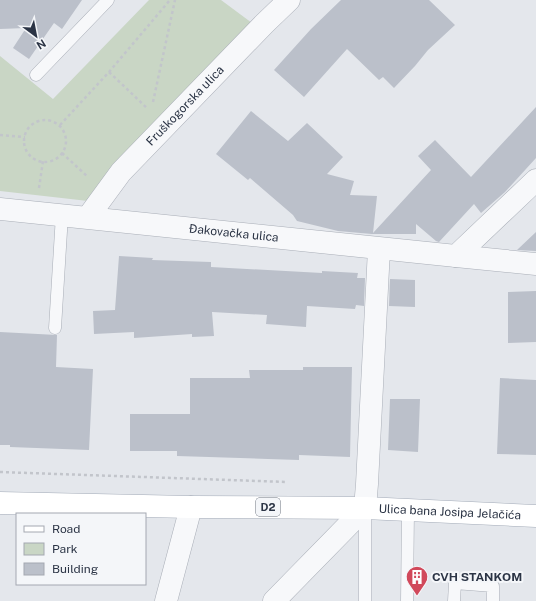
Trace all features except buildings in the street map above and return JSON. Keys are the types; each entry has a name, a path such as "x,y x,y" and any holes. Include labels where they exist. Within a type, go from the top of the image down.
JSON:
{"main road":[{"name":"Ulica bana Josipa Jelačića","path":"0,503 191,507 364,508 536,516"}],"street":[{"name":"Fruškogorska ulica","path":"88,217 106,194 158,119 289,0"},
{"path":"456,256 536,180"},
{"name":"Đakovačka ulica","path":"0,209 536,264"},
{"path":"364,508 367,484 379,249"},
{"path":"166,601 191,507"},
{"name":"Ulica bana Josipa Jelačića","path":"274,601 364,508"}],"lane":[{"path":"36,75 108,0"},
{"path":"55,328 62,215"},
{"path":"364,508 364,601"},
{"path":"407,601 408,510"},
{"path":"454,601 455,583 493,586 493,601"}],"path":[{"path":"60,125 109,72 170,0"},
{"path":"158,119 176,0"},
{"path":"109,72 158,119"},
{"path":"46,120 54,121 60,125 64,131 66,139 66,146 62,153 54,160 43,161 31,156 25,144 25,137 32,124 46,120"},
{"path":"0,135 25,137"},
{"path":"62,153 106,194"},
{"path":"36,212 43,161"},
{"path":"0,472 287,482"}],"green space":[{"path":"149,0 221,0 252,23 88,201 0,191 0,56 53,99"}],"place":[{"name":"CVH STANKOM","path":"417,596"}]}
